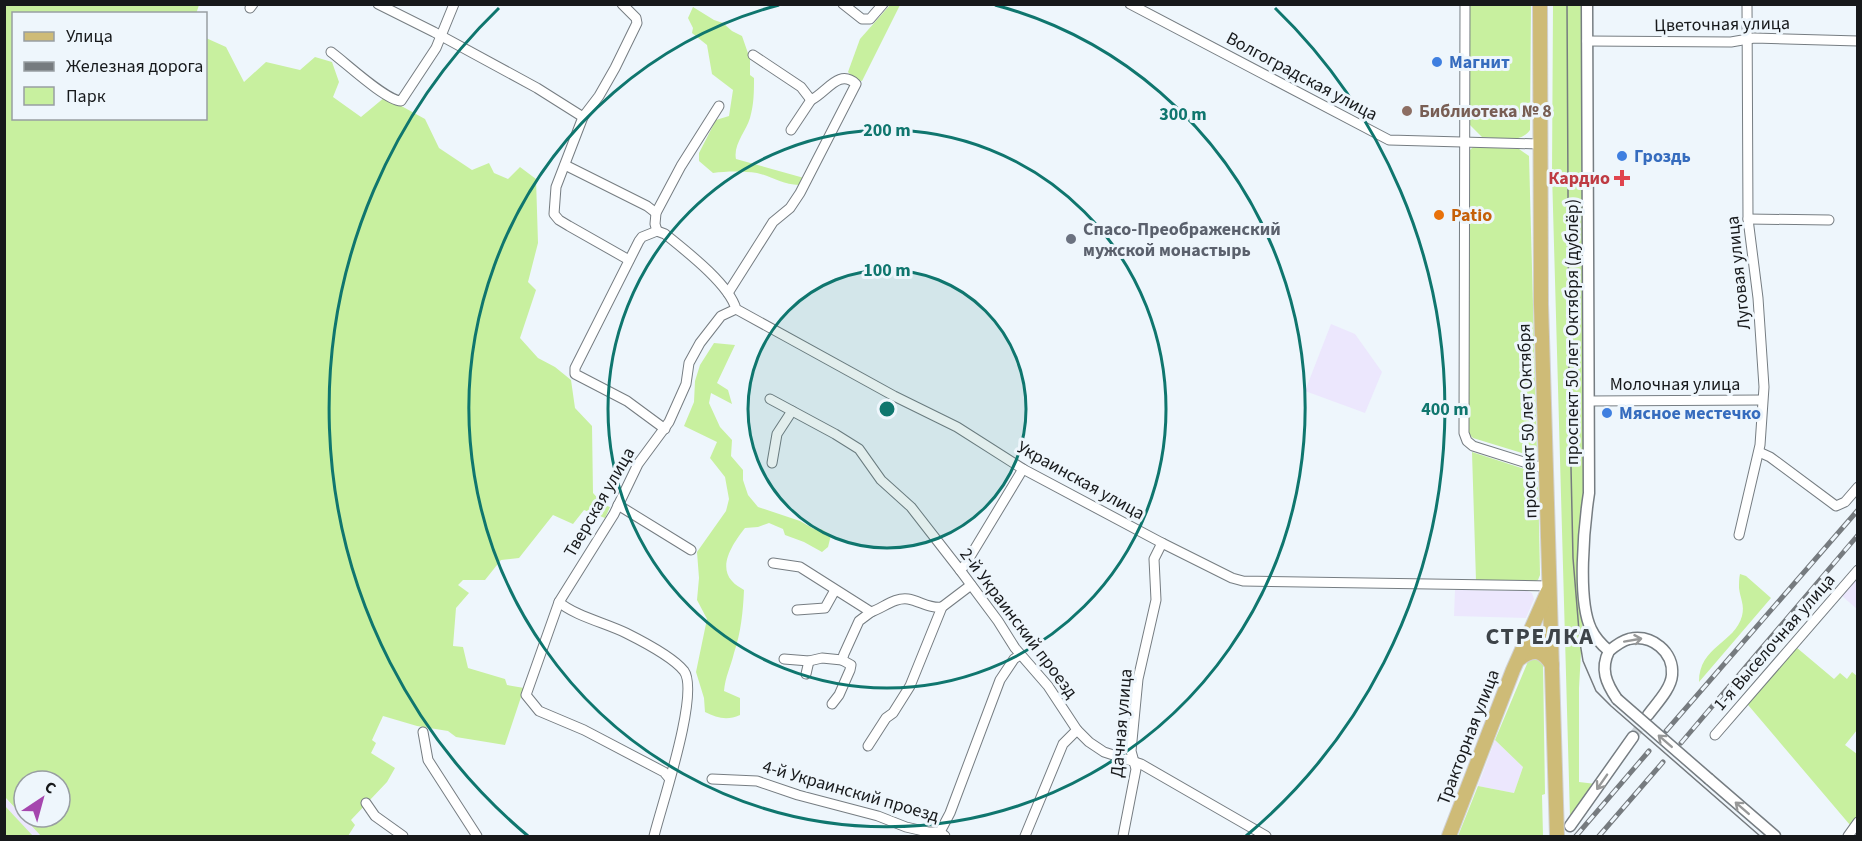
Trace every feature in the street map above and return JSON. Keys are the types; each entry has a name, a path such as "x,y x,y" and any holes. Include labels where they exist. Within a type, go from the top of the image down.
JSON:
{"main road":[{"name":"проспект 50 лет Октября","path":"1540,4 1539,144 1557,837"},
{"name":"Тракторная улица","path":"1449,837 1550,586"},
{"path":"1519,659 1528,653 1540,653 1546,656 1552,665"}],"street":[{"path":"378,4 537,88 583,117"},
{"path":"331,52 395,100 402,100 436,48 454,4"},
{"path":"622,4 636,18 637,23 599,96 583,117 556,187 554,214 559,220 629,260"},
{"path":"843,4 862,19 870,19 883,4"},
{"name":"Волгоградская улица","path":"1130,4 1389,140 1539,144"},
{"path":"1465,4 1464,433 1467,441 1473,446 1546,469"},
{"name":"проспект 50 лет Октября (дублёр)","path":"1587,4 1589,493 1585,518 1584,588 1591,628 1609,651"},
{"name":"Луговая улица","path":"1739,536 1758,452 1764,387 1762,338 1748,219 1746,4"},
{"name":"Цветочная улица","path":"1587,41 1701,42 1754,38 1857,41"},
{"path":"753,55 801,87 811,100"},
{"path":"728,293 773,222 790,208 800,193 856,84 846,77 840,77 819,96 811,100 791,130"},
{"path":"657,231 656,213 681,166 719,106"},
{"path":"565,165 647,206 656,213"},
{"path":"1748,219 1829,220"},
{"path":"665,429 627,401 575,374 575,368 642,237 657,231 665,234 711,275 728,293 736,309"},
{"name":"Тверская улица","path":"669,778 664,772 584,730 539,711 526,695 560,602 618,505 638,464 665,429 683,392 689,363 700,343 721,316 736,309"},
{"name":"Украинская улица","path":"736,309 894,396 957,427 1023,469 1232,578 1243,581 1550,586"},
{"name":"2-й Украинский проезд","path":"770,399 859,449 881,480 910,507 960,570 999,621 1020,655 1048,686 1077,730 1089,742 1104,752 1134,762 1266,837"},
{"name":"Молочная улица","path":"1589,401 1762,400"},
{"path":"772,463 777,434 792,411"},
{"path":"1758,452 1770,458 1836,506 1845,502 1857,487"},
{"path":"960,570 1023,469"},
{"path":"618,505 691,550"},
{"name":"Дачная улица","path":"1123,837 1136,769 1131,751 1138,679 1156,600 1154,559 1161,543"},
{"path":"774,563 800,567 871,612"},
{"name":"1-я Выселочная улица","path":"1715,735 1857,570"},
{"path":"868,746 910,686 942,608 971,585"},
{"path":"797,610 825,608 835,590"},
{"path":"842,660 860,621 871,612 895,601 908,599 942,608"},
{"path":"560,602 570,610 626,633 669,658 683,669 687,676 688,696 684,725 654,837"},
{"path":"1648,715 1666,690 1672,676 1667,655 1655,642 1646,639 1629,639 1609,651 1604,668 1606,681 1617,699 1775,837"},
{"path":"942,834 1000,680 1014,659 1020,655"},
{"path":"784,659 809,661 822,657 842,660 850,665 839,695 832,704"},
{"path":"806,674 809,661"},
{"path":"1025,837 1063,744 1077,730"},
{"path":"423,732 428,760 477,837"},
{"path":"1570,826 1633,737"},
{"name":"4-й Украинский проезд","path":"712,779 757,781 798,795 878,816 906,827 942,834"},
{"path":"366,803 375,816 403,837"},
{"path":"1848,837 1857,822"}],"shaded area":[{"path":"1331,324 1355,334 1382,372 1365,413 1305,391"},
{"path":"1857,567 1857,609 1835,590"},
{"path":"1455,590 1527,591 1532,593 1534,599 1526,618 1454,616"},
{"path":"1495,740 1523,767 1514,793 1478,786"},
{"path":"4,797 12,805 12,829 35,829 41,836 5,836"}],"green space":[{"path":"5,5 199,5 197,12 12,12 12,120 207,120 207,38 226,47 244,82 266,62 300,70 315,57 332,62 339,82 333,97 361,117 385,97 425,119 439,148 472,170 489,163 494,173 508,179 520,167 536,179 538,243 528,282 536,290 520,338 538,358 555,367 571,380 575,408 592,426 593,493 604,505 610,507 605,518 584,510 573,524 553,515 519,558 501,560 485,580 463,580 458,585 469,593 456,608 453,646 463,647 468,668 505,679 507,685 524,688 505,745 456,737 448,731 417,726 383,716 372,740 376,743 371,753 395,768 387,782 351,820 355,825 348,836 41,836 35,829 72,829 72,769 12,769 12,805 5,797"},
{"path":"890,5 900,5 862,81 855,80 848,72 860,39"},
{"path":"1470,5 1531,5 1530,130 1521,137 1508,139 1482,137 1470,125"},
{"path":"1553,5 1582,5 1585,407 1583,495 1580,520 1583,617 1579,688 1579,782 1596,784 1570,817 1552,173"},
{"path":"693,7 742,36 750,59 750,75 754,78 753,103 750,118 736,149 736,159 804,178 799,185 788,184 757,173 713,173 699,161 699,153 716,120 729,116 733,90 712,74 707,45 692,33 693,28 688,18"},
{"path":"1473,147 1519,149 1529,156 1537,455 1535,457 1473,438 1469,434 1469,151"},
{"path":"714,343 735,345 717,383 728,390 732,404 711,393 709,403 720,427 732,440 731,456 743,470 743,480 748,495 758,507 800,521 814,529 821,529 831,535 828,547 822,552 785,535 783,529 769,523 745,528 733,546 726,568 732,581 744,590 744,598 738,637 724,691 740,698 740,715 726,718 705,712 704,698 696,672 707,619 697,600 699,578 697,552 726,511 729,499 725,477 710,458 717,442 684,426 694,402 695,381 700,365"},
{"path":"1472,452 1531,471 1538,479 1540,575 1534,582 1476,581"},
{"path":"1740,574 1746,576 1771,598 1699,682 1705,660 1732,633 1742,616"},
{"path":"1790,642 1834,679 1840,673 1847,679 1852,672 1857,676 1857,730 1845,745 1857,754 1857,815 1850,825 1743,699"},
{"path":"1538,657 1543,663 1545,794 1542,795 1543,836 1458,836 1478,786 1514,793 1523,767 1495,740 1529,659"},
{"path":"5,806 12,814 12,829 26,829 33,836 5,836"}],"tunnel":[{"path":"1633,737 1648,715"}],"tram line":[{"path":"1567,4 1569,377 1573,558 1583,661 1596,691 1611,706 1760,836"}],"railway":[{"path":"1666,731 1858,510"},
{"path":"1681,743 1858,535"},
{"path":"1576,836 1649,751"},
{"path":"1599,836 1663,762"}],"place":[{"name":"Магнит","path":"1437,62"},
{"name":"Библиотека № 8","path":"1407,111"},
{"name":"Гроздь","path":"1622,156"},
{"name":"Кардио","path":"1622,178"},
{"name":"Patio","path":"1439,215"},
{"name":"Спасо-Преображенский мужской монастырь","path":"1071,239"},
{"name":"Мясное местечко","path":"1607,413"}],"district":[{"name":"СТРЕЛКА","path":"1540,636"}]}
